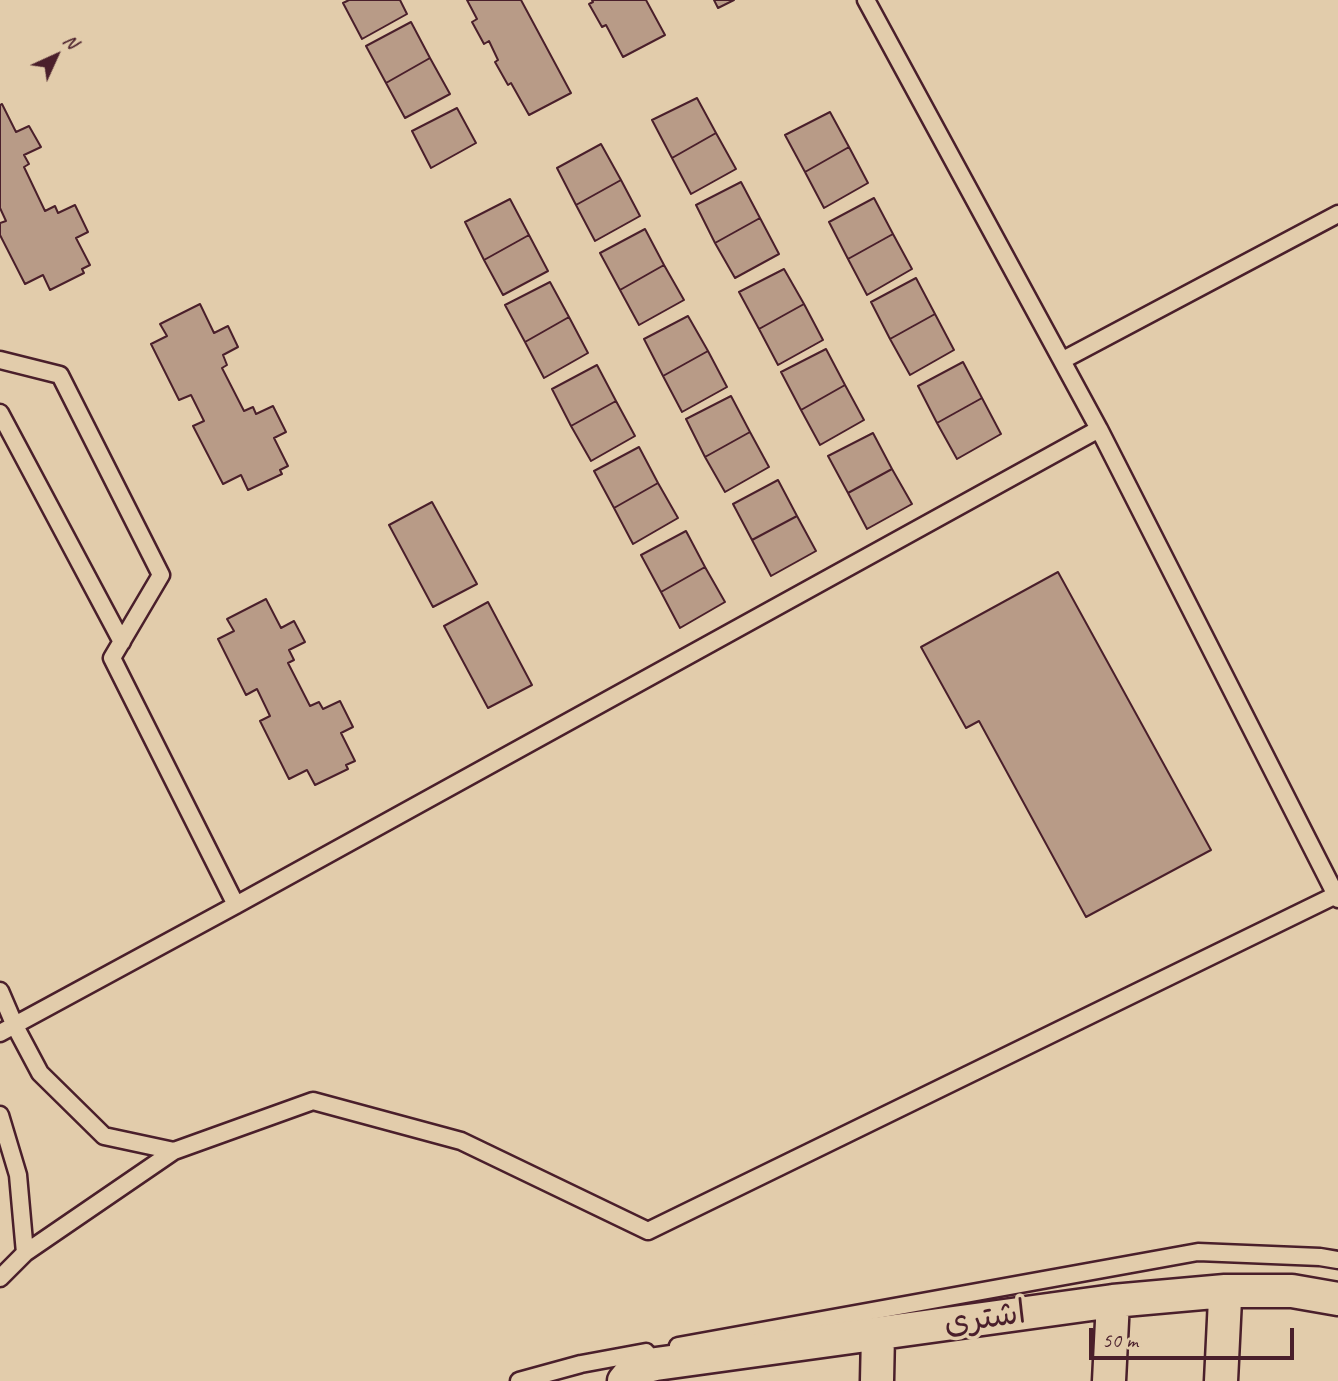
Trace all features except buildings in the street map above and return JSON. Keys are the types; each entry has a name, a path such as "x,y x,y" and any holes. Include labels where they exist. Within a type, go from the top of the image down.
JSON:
{"street":[{"name":"اشتری","path":"629,1375 656,1364 1113,1301 1225,1291 1292,1292 1338,1299"},
{"path":"1222,1381 1225,1299"},
{"path":"1109,1381 1113,1301"},
{"path":"877,1381 878,1334"}],"lane":[{"path":"0,1278 25,1253 174,1151 313,1101 461,1141 648,1231 1337,896 1063,360 866,0"},
{"path":"1063,360 1338,214"},
{"path":"0,360 60,375 161,575 112,658 236,905"},
{"path":"0,413 122,642"},
{"path":"0,1033 1099,429"},
{"path":"0,991 40,1073 104,1136 174,1151"},
{"path":"0,1115 18,1175 25,1253"},
{"path":"519,1381 581,1364 1198,1252 1338,1260"}]}
